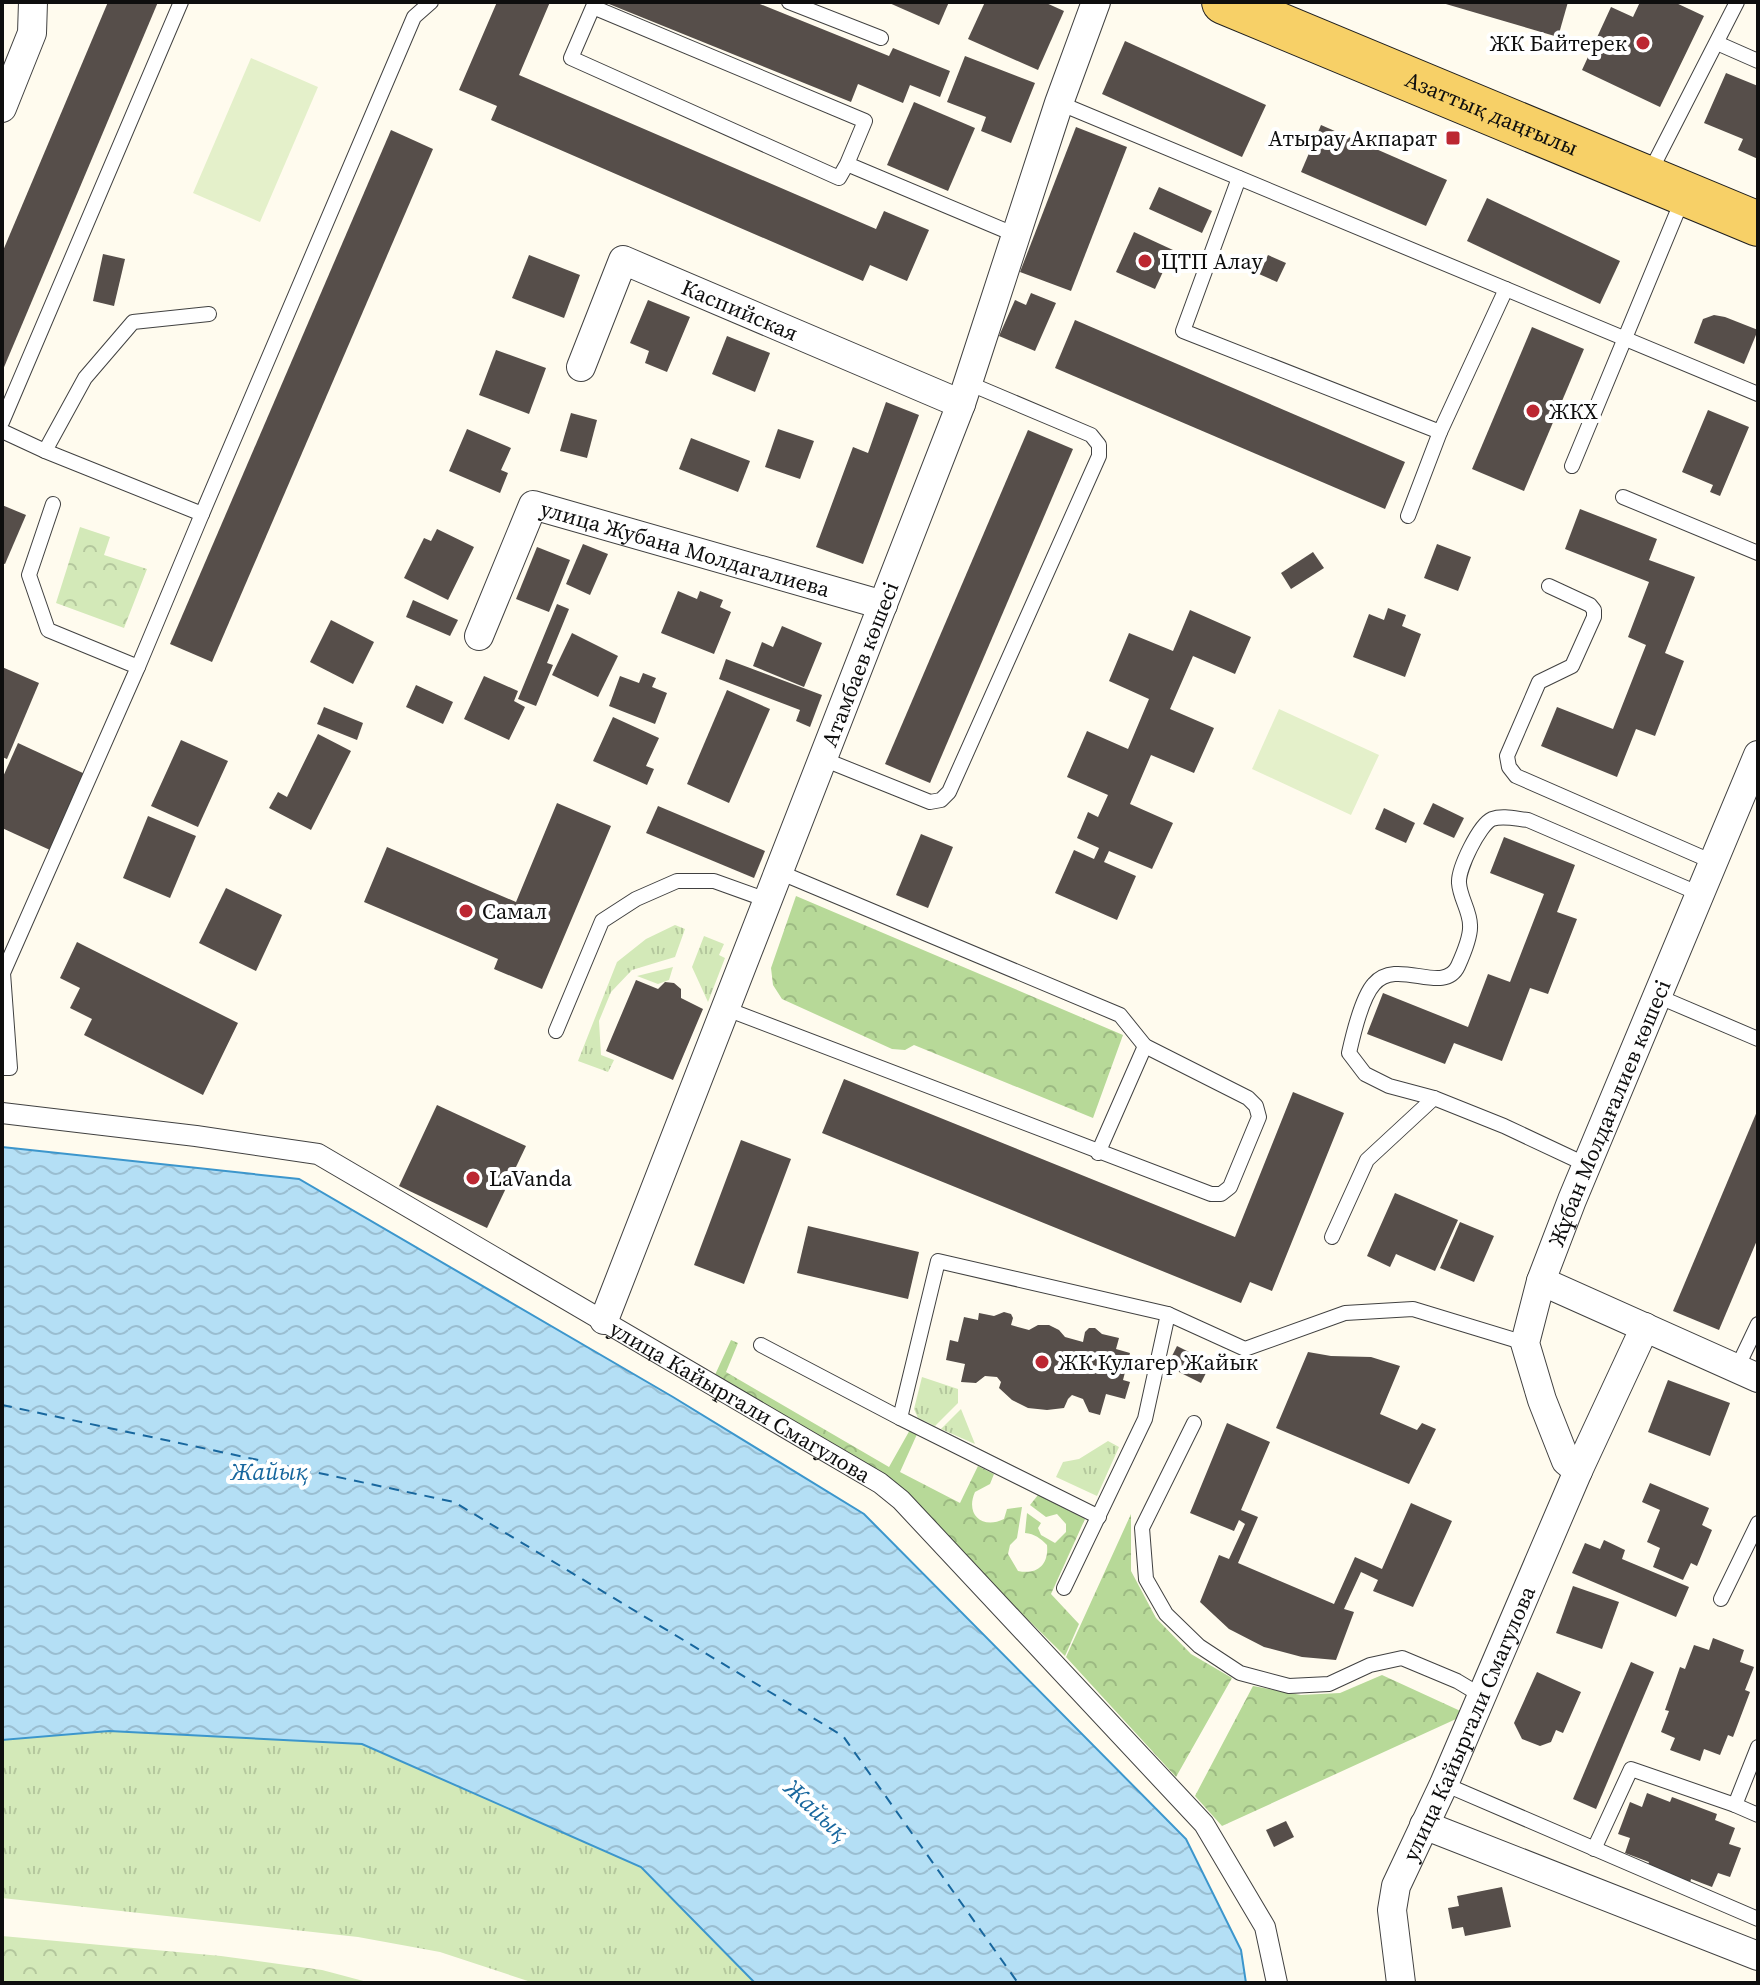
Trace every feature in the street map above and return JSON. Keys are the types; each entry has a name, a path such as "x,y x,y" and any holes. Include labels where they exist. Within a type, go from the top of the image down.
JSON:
{"main road":[{"name":"Азаттық даңғылы","path":"1224,2 1758,224"}],"street":[{"path":"2,108 32,33 33,2"},
{"name":"Атамбаев көшесі","path":"604,1320 964,394 1059,103 1096,2"},
{"name":"Каспийская","path":"581,367 623,260 964,394"},
{"name":"улица Жубана Молдагалиева","path":"479,636 533,505 883,605"},
{"name":"Жұбан Молдағалиев көшесі","path":"1525,1343 1541,1281 1758,755"},
{"name":"улица Кайыргали Смагулова","path":"2,1113 318,1154 880,1483 901,1500 1204,1824 1265,1927 1277,1983"},
{"path":"1541,1281 1748,1373"},
{"name":"улица Кайыргали Смагулова","path":"1401,1983 1392,1910 1396,1886 1444,1784 1578,1471 1645,1327"},
{"path":"1525,1343 1561,1449 1566,1461 1578,1471"},
{"path":"1424,1825 1758,1956"}],"lane":[{"path":"2,422 181,2"},
{"path":"2,1068 10,1068 3,972 138,667 414,17 431,2"},
{"path":"789,2 881,38"},
{"path":"1572,466 1625,338 1666,186 1717,43 1737,2"},
{"path":"593,7 865,121 847,164 839,178 571,58 593,7"},
{"path":"1717,43 1758,61"},
{"path":"1059,103 1758,394"},
{"path":"847,164 1016,235"},
{"path":"1239,178 1183,331 1440,432"},
{"path":"1408,516 1440,432 1506,289"},
{"path":"45,451 85,378 133,322 209,314"},
{"path":"823,759 930,802 941,800 949,792 1099,456 1099,445 1091,435 964,394"},
{"path":"2,431 202,514"},
{"path":"1623,497 1758,553"},
{"path":"53,504 29,575 48,630 138,667"},
{"path":"1549,586 1590,605 1594,617 1572,666 1539,682 1507,756 1509,767 1516,776 1713,862"},
{"path":"1587,1165 1504,1126 1434,1098 1389,1086 1365,1074 1349,1053 1372,985 1382,976 1394,973 1440,979 1450,976 1457,969 1471,926 1460,889 1460,873 1482,827 1489,820 1500,817 1528,820 1700,894"},
{"path":"724,1008 1211,1194 1221,1194 1230,1187 1259,1117 1256,1106 1248,1098 1145,1046 1120,1015 779,872"},
{"path":"556,1031 602,921 636,899 677,881 714,881 767,900"},
{"path":"1657,996 1758,1039"},
{"path":"1098,1153 1145,1046"},
{"path":"1332,1237 1367,1160 1434,1098"},
{"path":"900,1418 938,1261 1168,1314 1245,1349 1345,1313 1413,1309 1525,1343"},
{"path":"1064,1588 1145,1419 1168,1314"},
{"path":"1748,1373 1758,1324"},
{"path":"761,1345 1099,1517"},
{"path":"1194,1423 1142,1528 1146,1579 1166,1614 1199,1646 1240,1673 1289,1686 1329,1684 1370,1665 1402,1658 1457,1681 1482,1696"},
{"path":"1721,1599 1758,1523"},
{"path":"1735,1805 1758,1747"},
{"path":"1594,1849 1631,1769 1758,1815"},
{"path":"1444,1784 1758,1919"}],"green space":[{"path":"251,58 318,87 260,222 193,193"},
{"path":"80,527 110,537 104,555 147,569 124,628 56,603"},
{"path":"1279,709 1379,755 1351,815 1252,769"},
{"path":"796,896 1123,1035 1093,1118 914,1045 905,1050 892,1049 782,999 773,985 771,968"},
{"path":"675,925 685,929 675,957 632,970 611,992 599,1021 601,1055 614,1060 608,1072 578,1061 617,962 646,939"},
{"path":"704,936 724,944 719,955 725,958 708,1002 692,967"},
{"path":"673,967 669,980 658,984 637,976"},
{"path":"731,1340 738,1343 726,1372 889,1467 911,1428 918,1432 900,1472 960,1503 978,1466 994,1474 990,1484 975,1492 972,1507 978,1518 989,1523 1004,1519 1007,1509 1022,1507 1017,1538 1010,1545 1008,1554 1018,1571 1036,1570 1044,1563 1047,1552 1047,1545 1042,1540 1025,1533 1027,1513 1041,1523 1038,1528 1041,1535 1055,1543 1066,1532 1066,1524 1057,1514 1046,1517 1030,1505 1038,1495 1085,1519 1051,1594 1079,1624 1065,1656 877,1471 714,1377"},
{"path":"922,1377 958,1389 958,1403 935,1426 918,1418 914,1409"},
{"path":"961,1409 975,1444 941,1429"},
{"path":"1108,1441 1119,1447 1097,1496 1056,1477 1063,1462 1079,1459"},
{"path":"1131,1514 1131,1571 1156,1618 1191,1654 1232,1678 1176,1777 1066,1657"},
{"path":"1382,1675 1467,1714 1222,1826 1195,1796 1253,1686 1301,1695 1340,1693"},
{"path":"109,1731 362,1744 641,1867 755,1983 534,1983 440,1952 358,1937 2,1898 2,1740"},
{"path":"2,1936 221,1956 322,1970 371,1983 2,1983"}],"water":[{"name":"Жайық","path":"2,1147 299,1179 673,1397 864,1514 1186,1839 1241,1950 1246,1983 755,1983 641,1867 362,1744 109,1731 2,1740"}],"building":[{"path":"108,2 158,2 2,372 2,253"},
{"path":"497,2 550,2 519,75 876,229 884,211 929,230 907,281 870,265 863,281 491,120 497,106 459,90"},
{"path":"604,2 755,2 889,56 893,48 950,71 940,97 910,85 903,103 858,84 851,102"},
{"path":"887,2 949,2 939,25"},
{"path":"985,2 1044,2 1064,11 1038,70 968,39"},
{"path":"1439,2 1568,2 1558,37"},
{"name":"ЖК Байтерек","path":"1640,2 1674,2 1704,16 1660,107 1582,70 1611,7 1633,17"},
{"path":"1125,41 1266,105 1242,157 1102,94"},
{"path":"965,56 1035,83 1011,143 981,131 986,117 947,102"},
{"path":"1726,73 1758,86 1758,159 1738,150 1743,139 1704,123"},
{"path":"914,102 975,128 948,191 887,165"},
{"path":"1321,125 1447,180 1426,226 1301,172"},
{"path":"1076,127 1127,147 1071,291 1020,272"},
{"path":"391,130 433,149 212,662 170,644"},
{"path":"1159,187 1212,211 1202,233 1149,209"},
{"path":"1487,198 1620,261 1600,304 1467,241"},
{"name":"ЦТП Алау","path":"1134,232 1173,250 1155,289 1116,272"},
{"path":"103,254 125,259 114,306 93,301"},
{"path":"529,255 580,275 564,318 512,298"},
{"path":"1268,255 1286,263 1277,282 1259,274"},
{"path":"1031,293 1056,303 1035,351 999,336 1015,300 1026,305"},
{"path":"648,300 690,317 667,372 645,363 649,351 630,343"},
{"path":"1714,315 1758,330 1744,364 1694,343 1703,319"},
{"path":"1075,320 1405,462 1385,509 1055,368"},
{"path":"1532,327 1584,349 1524,491 1472,469"},
{"path":"727,336 770,353 755,392 712,374"},
{"path":"496,350 546,368 529,414 479,395"},
{"path":"886,402 919,415 863,564 816,547 853,447 868,453"},
{"path":"1708,410 1749,427 1720,496 1710,492 1713,485 1682,472"},
{"path":"571,413 597,420 587,458 560,451"},
{"path":"467,429 511,448 501,470 508,473 500,493 449,471"},
{"path":"778,429 814,441 800,479 765,467"},
{"path":"1028,430 1073,449 930,783 885,764"},
{"path":"691,438 750,461 738,492 679,469"},
{"path":"2,505 26,515 5,564 2,563"},
{"path":"1580,509 1657,539 1649,560 1695,577 1665,653 1684,661 1655,736 1636,729 1617,777 1541,746 1557,707 1613,729 1646,645 1628,637 1649,582 1565,549"},
{"path":"437,529 474,547 448,600 404,578 424,538 431,541"},
{"path":"583,544 608,554 590,595 566,584"},
{"path":"1437,544 1471,557 1458,591 1424,578"},
{"path":"537,547 570,560 549,612 516,599"},
{"path":"1313,552 1324,568 1291,589 1281,573"},
{"path":"678,591 697,599 700,591 723,600 720,607 731,612 714,654 661,633"},
{"path":"413,600 458,620 450,636 406,617"},
{"path":"557,604 569,609 547,663 553,665 536,706 518,699"},
{"path":"1388,608 1406,615 1402,626 1421,634 1405,677 1353,657 1369,614 1384,620"},
{"path":"1190,610 1251,637 1235,674 1193,656 1170,709 1214,728 1194,773 1151,755 1130,804 1173,823 1152,869 1109,851 1104,862 1136,876 1117,920 1055,893 1074,850 1094,859 1099,848 1077,838 1088,812 1098,817 1108,795 1067,777 1087,731 1128,749 1149,699 1109,681 1129,633 1173,651"},
{"path":"331,620 374,642 353,684 310,662"},
{"path":"782,626 822,643 804,687 753,666 762,642 773,647"},
{"path":"572,633 618,656 598,697 552,675"},
{"path":"726,659 822,695 810,727 796,721 800,710 719,679"},
{"path":"2,667 39,683 7,759 2,757"},
{"path":"643,673 656,678 652,687 667,693 655,724 609,706 620,676 639,683"},
{"path":"484,676 518,691 514,701 525,707 509,740 464,719"},
{"path":"416,685 453,702 443,724 406,707"},
{"path":"727,690 770,709 729,803 687,784"},
{"path":"324,707 363,723 357,740 317,724"},
{"path":"613,717 659,738 646,766 654,769 647,785 593,761"},
{"path":"318,734 351,751 311,830 269,808 278,792 287,797"},
{"path":"181,740 228,761 198,827 151,806"},
{"path":"18,743 85,774 50,850 2,828 2,779"},
{"path":"557,803 611,826 542,989 494,969 498,959 364,902 387,847 516,902"},
{"path":"1433,803 1464,818 1454,838 1423,824"},
{"path":"658,806 765,851 754,878 646,833"},
{"path":"1384,808 1415,823 1406,843 1375,829"},
{"path":"148,816 196,836 170,898 123,878"},
{"path":"921,834 953,847 928,908 896,895"},
{"path":"1504,837 1575,865 1557,912 1577,919 1548,994 1530,988 1502,1061 1454,1043 1445,1064 1367,1034 1383,993 1468,1027 1488,974 1510,982 1544,894 1490,873"},
{"path":"226,888 282,915 256,971 199,943"},
{"path":"77,942 238,1023 203,1095 84,1035 92,1019 70,1008 80,988 60,978"},
{"path":"636,980 658,989 665,982 674,983 681,989 681,998 703,1009 673,1080 606,1051"},
{"path":"844,1079 1235,1237 1293,1092 1344,1113 1272,1291 1250,1282 1241,1303 822,1133"},
{"path":"437,1105 526,1146 487,1228 399,1186"},
{"path":"1758,1109 1758,1238 1719,1330 1673,1311"},
{"path":"741,1140 791,1159 744,1284 694,1265"},
{"path":"1395,1193 1458,1220 1435,1271 1396,1254 1390,1267 1367,1256"},
{"path":"1460,1222 1494,1236 1474,1282 1440,1268"},
{"path":"808,1226 919,1252 908,1299 797,1273"},
{"name":"ЖК Кулагер Жайык","path":"1004,1312 1011,1314 1011,1325 1029,1330 1038,1325 1049,1325 1065,1337 1083,1342 1085,1332 1095,1328 1102,1334 1119,1338 1116,1349 1130,1353 1123,1380 1130,1382 1125,1399 1106,1394 1100,1415 1089,1412 1083,1399 1072,1395 1064,1408 1047,1410 1028,1408 1012,1400 999,1388 1001,1382 997,1377 985,1376 976,1383 961,1382 965,1364 946,1360 950,1340 958,1342 964,1317 978,1320 979,1313 994,1316"},
{"path":"1177,1346 1211,1363 1201,1383 1167,1366"},
{"path":"1308,1352 1371,1357 1400,1366 1380,1414 1417,1430 1422,1423 1436,1429 1409,1484 1276,1428"},
{"path":"1668,1380 1730,1403 1710,1456 1648,1432"},
{"path":"1227,1423 1270,1442 1241,1510 1258,1517 1238,1563 1334,1604 1355,1557 1382,1569 1411,1503 1452,1521 1413,1607 1373,1591 1378,1580 1361,1572 1344,1609 1354,1612 1336,1660 1302,1657 1264,1647 1229,1629 1200,1602 1219,1555 1229,1559 1245,1524 1239,1520 1234,1531 1190,1513"},
{"path":"1650,1483 1709,1508 1702,1525 1712,1530 1697,1566 1691,1563 1683,1580 1653,1567 1660,1548 1647,1542 1660,1510 1642,1502"},
{"path":"1604,1540 1625,1550 1622,1559 1689,1587 1676,1617 1572,1573 1585,1543 1600,1549"},
{"path":"1573,1586 1619,1602 1602,1649 1556,1633"},
{"path":"1713,1638 1744,1650 1740,1662 1754,1667 1745,1690 1750,1692 1733,1737 1728,1735 1720,1755 1704,1749 1700,1761 1670,1750 1675,1738 1661,1732 1680,1667 1685,1669 1694,1645 1709,1650"},
{"path":"1631,1662 1654,1672 1596,1809 1573,1799"},
{"path":"1537,1672 1581,1692 1563,1733 1556,1730 1551,1742 1540,1746 1522,1739 1514,1723"},
{"path":"1647,1793 1670,1802 1672,1797 1717,1814 1715,1820 1735,1828 1729,1844 1741,1848 1730,1877 1718,1873 1712,1887 1691,1879 1690,1883 1647,1867 1649,1862 1625,1853 1630,1838 1618,1834 1630,1802 1642,1807"},
{"path":"1286,1821 1294,1837 1274,1847 1266,1830"},
{"path":"1502,1887 1511,1927 1465,1936 1463,1927 1452,1929 1448,1908 1459,1906 1457,1896"}],"ferry route":[{"path":"2,1405 454,1502 843,1736 1018,1983"}],"place":[{"name":"ЖК Байтерек","path":"1643,43"},
{"name":"Атырау Акпарат","path":"1453,138"},
{"name":"ЦТП Алау","path":"1145,261"},
{"name":"ЖКХ","path":"1533,411"},
{"name":"Самал","path":"466,911"},
{"name":"LaVanda","path":"473,1178"},
{"name":"ЖК Кулагер Жайык","path":"1042,1362"}]}
